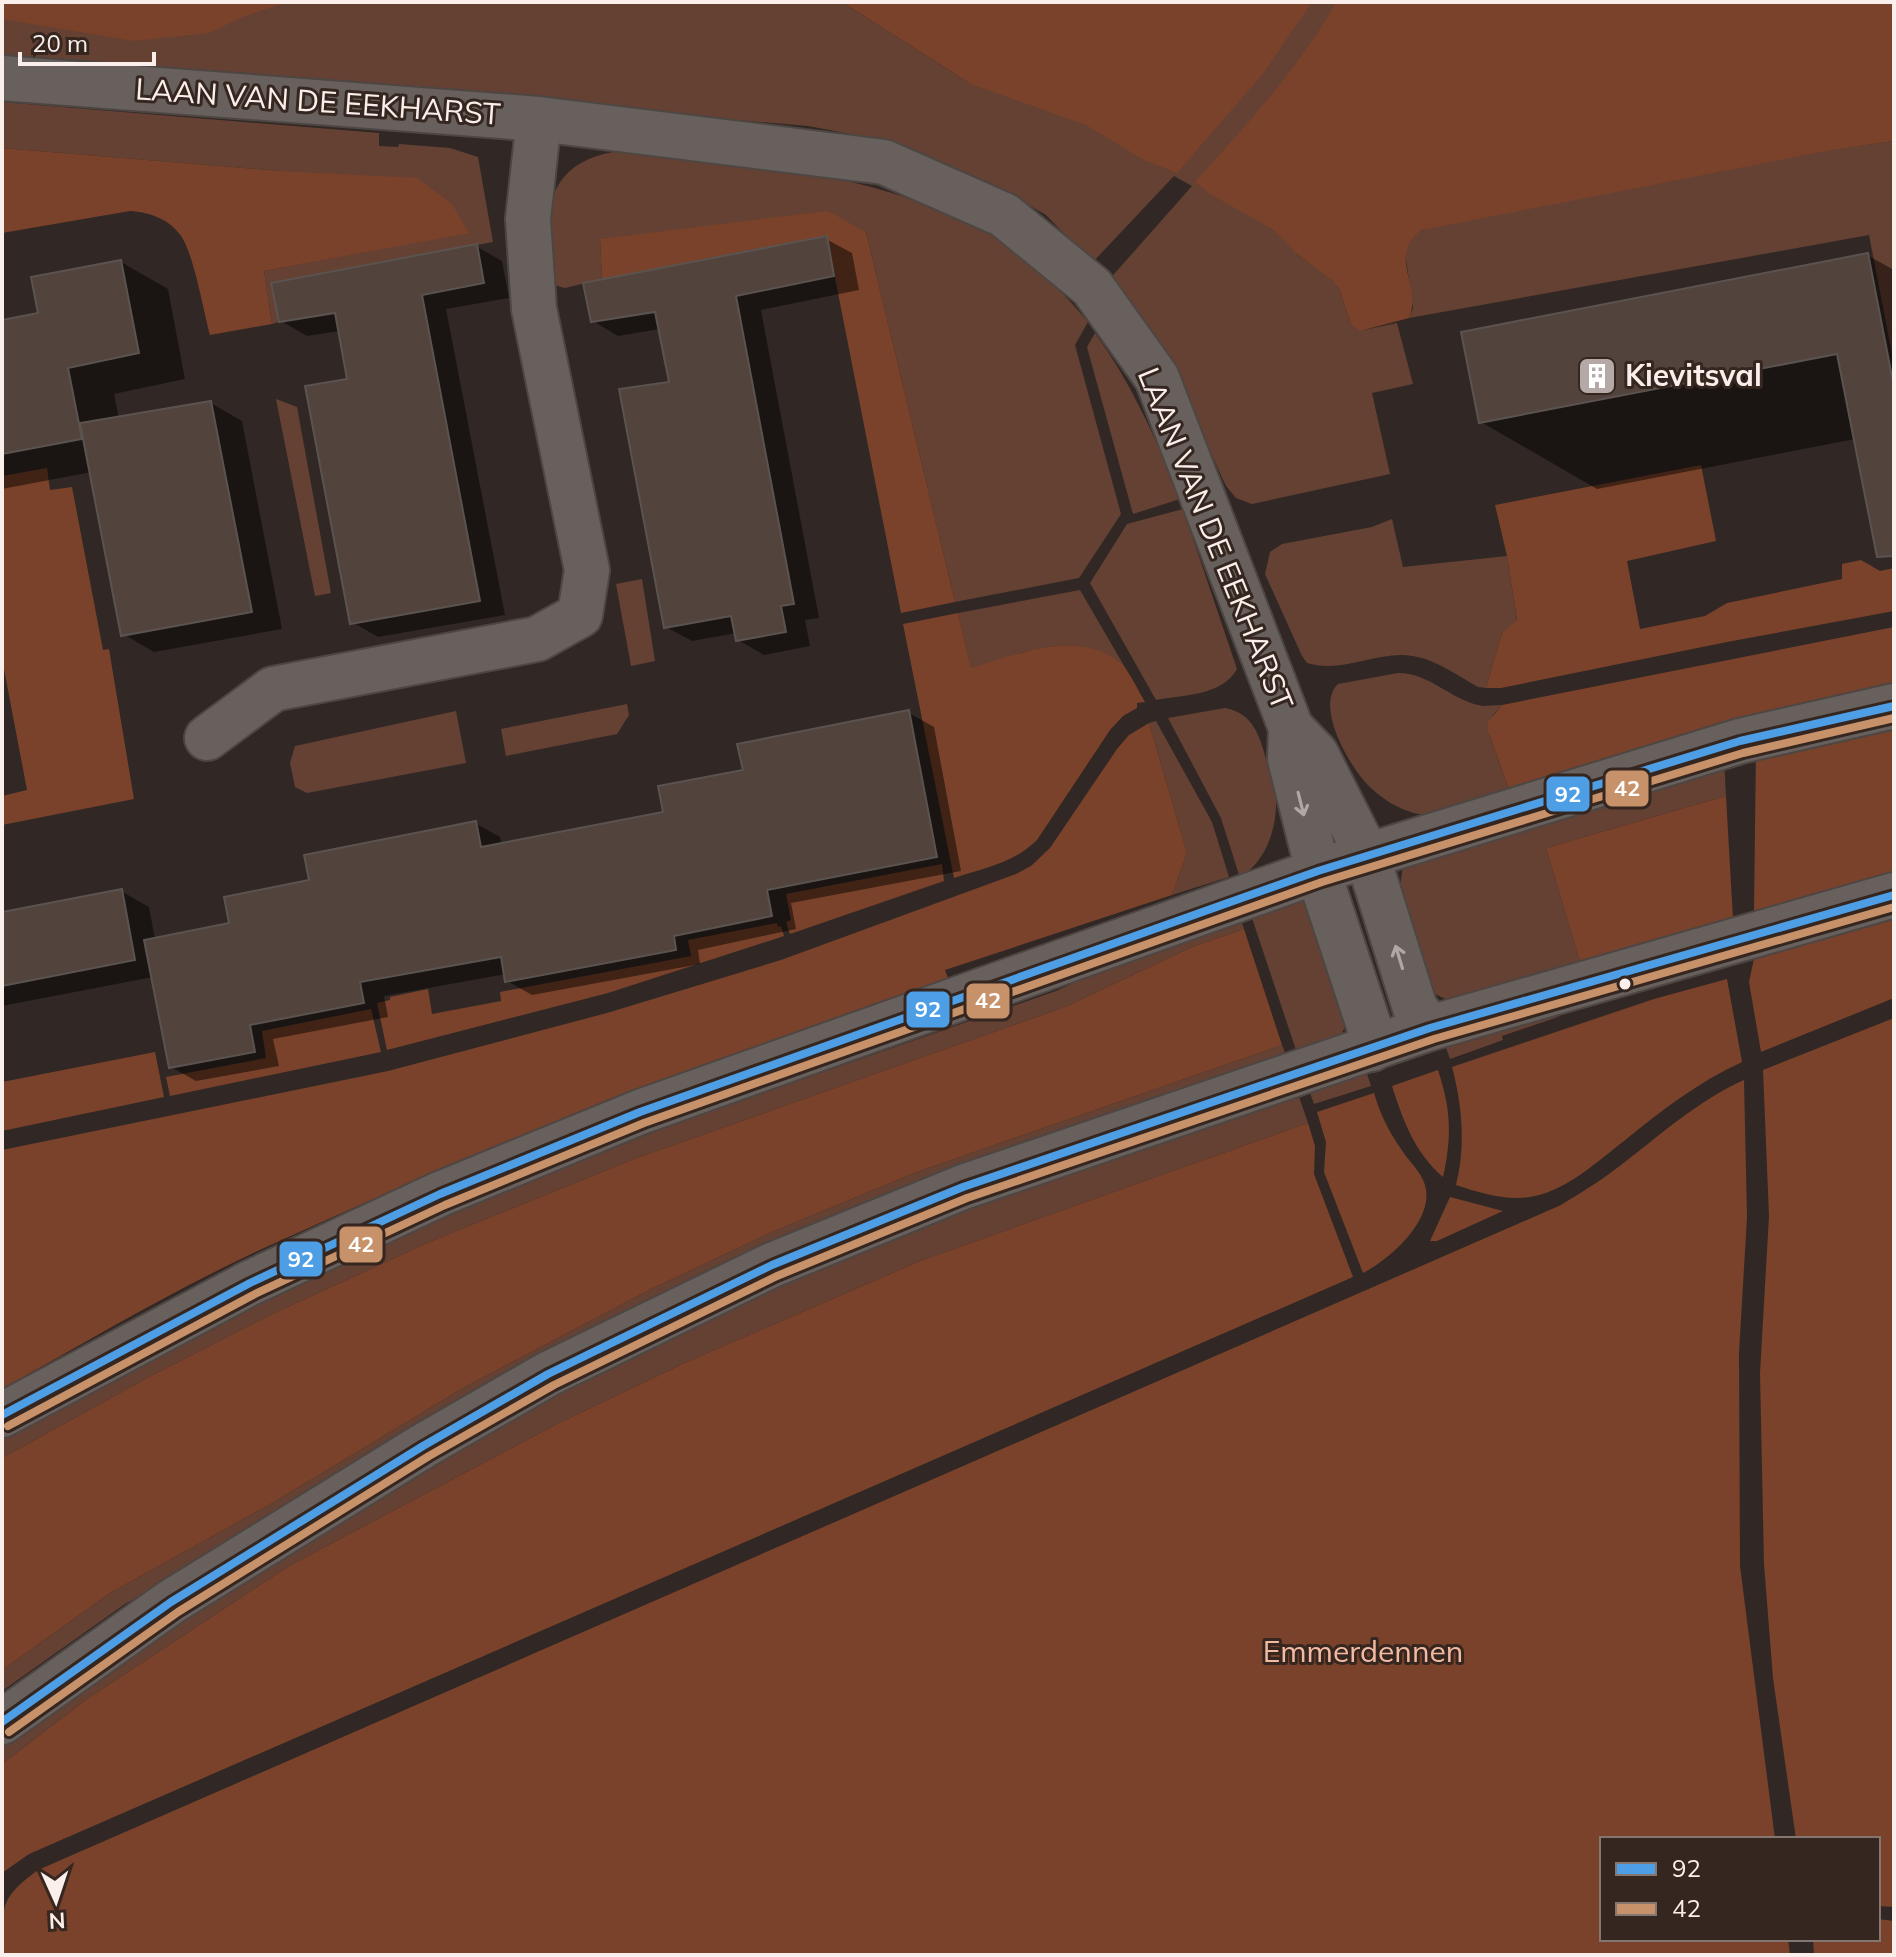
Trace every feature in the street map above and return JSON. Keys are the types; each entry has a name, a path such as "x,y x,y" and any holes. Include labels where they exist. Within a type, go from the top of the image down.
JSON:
{"street":[{"name":"LAAN VAN DE EEKHARST","path":"2,78 539,119 884,162 1004,215 1092,287 1157,378 1291,728 1290,759 1318,871 1369,1026 1372,1049"},
{"name":"LAAN VAN DE EEKHARST","path":"207,738 273,689 537,639 580,615 587,570 534,309 528,219 539,119"},
{"path":"2,1415 250,1283 440,1194 640,1112 1367,855 1740,741 1894,706"},
{"name":"LAAN VAN DE EEKHARST","path":"1291,728 1316,754 1367,855 1415,1008 1430,1028"},
{"path":"2,1722 171,1602 423,1446 548,1374 772,1265 963,1187 1430,1028 1894,895"}],"shaded area":[{"path":"2,2 842,2 971,84 849,2 1894,2 1828,150 1894,141 1894,364 1869,235 1409,318 1413,308 1406,248 1412,237 1428,228 1296,253 1334,281 1351,324 1364,330 1397,323 1413,384 1372,393 1390,474 1252,504 1236,498 1226,486 1188,403 1108,281 1192,186 1174,176 1092,263 1046,215 991,183 861,136 808,126 247,73 2,55"},
{"path":"2,102 379,133 379,146 398,147 399,144 450,148 478,157 493,242 272,283 279,322 272,324 264,271 469,232 280,171 2,148"},
{"path":"613,152 775,168 854,183 893,194 969,223 1004,242 1038,270 1088,322 1075,345 1121,514 1079,578 955,602 866,232 600,239 602,279 565,288 554,285 548,220 559,184 571,170 589,159"},
{"path":"1095,333 1143,413 1180,499 1133,514 1087,347"},
{"path":"276,399 297,407 331,593 315,596"},
{"path":"1183,509 1237,669 1222,685 1212,689 1156,700 1090,583 1127,524"},
{"path":"1392,519 1403,567 1507,556 1517,621 1502,633 1486,688 1414,656 1392,655 1331,666 1307,663 1302,656 1265,574 1270,552 1282,544 1372,527"},
{"path":"642,579 655,661 631,666 616,584"},
{"path":"1080,590 1130,676 1114,660 1095,650 1076,646 1033,650 971,669 958,613"},
{"path":"1398,673 1421,677 1472,703 1502,705 1493,715 1489,734 1512,798 1449,813 1425,815 1391,803 1363,779 1338,738 1330,707 1332,694 1338,684"},
{"path":"627,704 629,715 617,734 506,756 501,729"},
{"path":"1225,708 1236,711 1251,724 1261,741 1270,772 1273,772 1275,786 1275,816 1268,844 1252,868 1240,878 1221,818 1168,718"},
{"path":"456,711 466,763 307,793 295,787 290,763 295,746"},
{"path":"1156,721 1212,822 1229,877 1172,895 1187,853 1149,723"},
{"path":"1724,759 1726,796 1546,848 1581,965 1450,1001 1435,994 1429,987 1400,887 1403,866"},
{"path":"1291,899 1302,901 1316,915 1349,1020 1339,1038 1299,1059 1249,909"},
{"path":"1239,913 1244,929 1192,947 1065,1007 634,1159 427,1243 266,1317 2,1458 2,1439 199,1330 428,1223 679,1122 1056,991 1183,933"},
{"path":"1561,1016 1502,1036 1503,1040 1450,1059 1442,1036"},
{"path":"1282,1045 1289,1063 1069,1136 303,1507 125,1604 2,1691 2,1670 110,1593 274,1502 463,1388 649,1290 772,1232 917,1172"},
{"path":"1363,1062 1371,1086 1314,1104 1306,1082"},
{"path":"1295,1085 1308,1123 920,1261 689,1361 559,1423 289,1566 87,1699 2,1764 2,1743 76,1688 399,1475 781,1274"}],"green space":[{"path":"2,2 288,2 245,16 209,33 134,41 2,19"},
{"path":"842,2 1312,2 1262,75 1177,173 1144,160 1086,125 971,84"},
{"path":"1336,2 1894,2 1894,141 1831,150 1422,230 1412,239 1407,250 1412,295 1409,318 1360,331 1351,324 1339,288 1333,281 1296,253 1274,230 1195,182 1289,73"},
{"path":"2,148 280,171 417,178 452,204 469,233 264,271 272,324 210,335 187,248 178,232 160,218 130,211 2,233"},
{"path":"828,211 866,232 955,602 901,613 827,237 602,279 600,239"},
{"path":"1701,465 1716,541 1627,561 1640,629 1705,616 1727,603 1842,579 1842,564 1861,560 1880,571 1894,568 1894,611 1501,688 1486,688 1502,633 1517,620 1495,505"},
{"path":"47,468 50,490 72,487 103,650 109,649 134,799 2,825 2,796 27,790 2,669 2,476"},
{"path":"958,613 971,668 1044,648 1082,646 1117,660 1145,702 1137,703 1137,708 1123,716 1110,730 1037,840 1009,859 954,878 903,624"},
{"path":"1894,627 1894,692 1512,798 1487,728 1488,722 1502,705"},
{"path":"1894,719 1894,872 1754,911 1756,750"},
{"path":"1149,723 1187,853 1172,895 945,970 949,981 662,1082 457,1163 238,1260 2,1389 2,1150 388,1071 607,1013 781,960 1016,874 1031,866 1050,848 1117,749 1129,735"},
{"path":"1726,796 1733,919 1581,965 1546,848"},
{"path":"942,864 944,881 790,934 786,922 791,920 786,894"},
{"path":"1894,917 1894,998 1761,1052 1749,982 1755,954"},
{"path":"777,923 784,936 608,993 387,1050 377,1003 390,1000 390,997 428,989 432,1014 501,1001 500,992 691,956 688,940"},
{"path":"1244,929 1282,1045 917,1172 772,1232 649,1290 463,1388 274,1502 110,1593 2,1670 2,1458 266,1317 427,1243 634,1159 1065,1007 1192,947"},
{"path":"1727,979 1742,1062 1695,1088 1559,1187 1525,1198 1485,1194 1456,1185 1462,1125 1452,1067 1654,999"},
{"path":"371,1009 381,1052 170,1096 166,1077 266,1058 262,1031"},
{"path":"1894,1018 1894,1907 1880,1906 1880,1837 1796,1837 1773,1678 1764,1564 1760,1373 1769,1216 1763,1070"},
{"path":"155,1052 164,1097 2,1131 2,1082"},
{"path":"1438,1070 1449,1123 1443,1177 1425,1158 1411,1136 1392,1086"},
{"name":"Emmerdennen","path":"1744,1080 1747,1217 1739,1353 1740,1566 1775,1837 1600,1837 1600,1941 1788,1941 1790,1955 2,1955 6,1904 16,1888 38,1870 1561,1205 1610,1173 1694,1109"},
{"path":"1374,1093 1389,1129 1421,1176 1426,1194 1425,1208 1410,1235 1386,1258 1363,1273 1324,1172 1326,1142 1317,1112"},
{"path":"1308,1123 1315,1146 1314,1174 1353,1277 29,1854 2,1873 2,1764 87,1699 289,1566 559,1423 689,1361 920,1261"},
{"path":"1450,1197 1503,1211 1437,1241 1430,1241"},
{"path":"1880,1919 1894,1921 1894,1955 1814,1955 1813,1941 1880,1941"}],"building":[{"path":"827,236 834,276 736,296 794,604 781,606 786,632 736,641 731,616 664,628 619,389 669,382 655,312 591,322 583,283"},
{"path":"477,244 484,283 422,295 480,601 350,624 305,386 347,379 335,313 279,322 271,283"},
{"name":"Kievitsval","path":"1868,253 1894,387 1894,556 1877,557 1837,354 1479,423 1461,332"},
{"path":"121,260 139,353 68,368 82,439 2,454 2,320 38,313 31,277"},
{"path":"211,401 252,612 121,636 80,423"},
{"path":"909,710 937,857 767,890 772,916 674,936 676,950 505,982 501,957 360,982 364,1003 250,1025 255,1052 169,1068 144,940 229,923 224,897 309,880 304,855 476,821 481,847 663,812 658,786 743,770 737,744"},
{"path":"122,889 135,960 2,986 2,912"}],"transit line":[{"name":"92","path":"2,1415 250,1283 440,1194 640,1112 1318,871 1740,741 1894,706"},
{"name":"42","path":"8,1426 255,1294 445,1205 644,1123 1322,882 1743,753 1894,718"},
{"name":"92","path":"2,1722 171,1602 423,1446 548,1374 772,1265 963,1187 1430,1028 1894,895"},
{"name":"42","path":"9,1732 178,1612 429,1456 554,1385 777,1276 967,1198 1434,1039 1894,907"}],"place":[{"name":"Kievitsval","path":"1597,376"}]}
